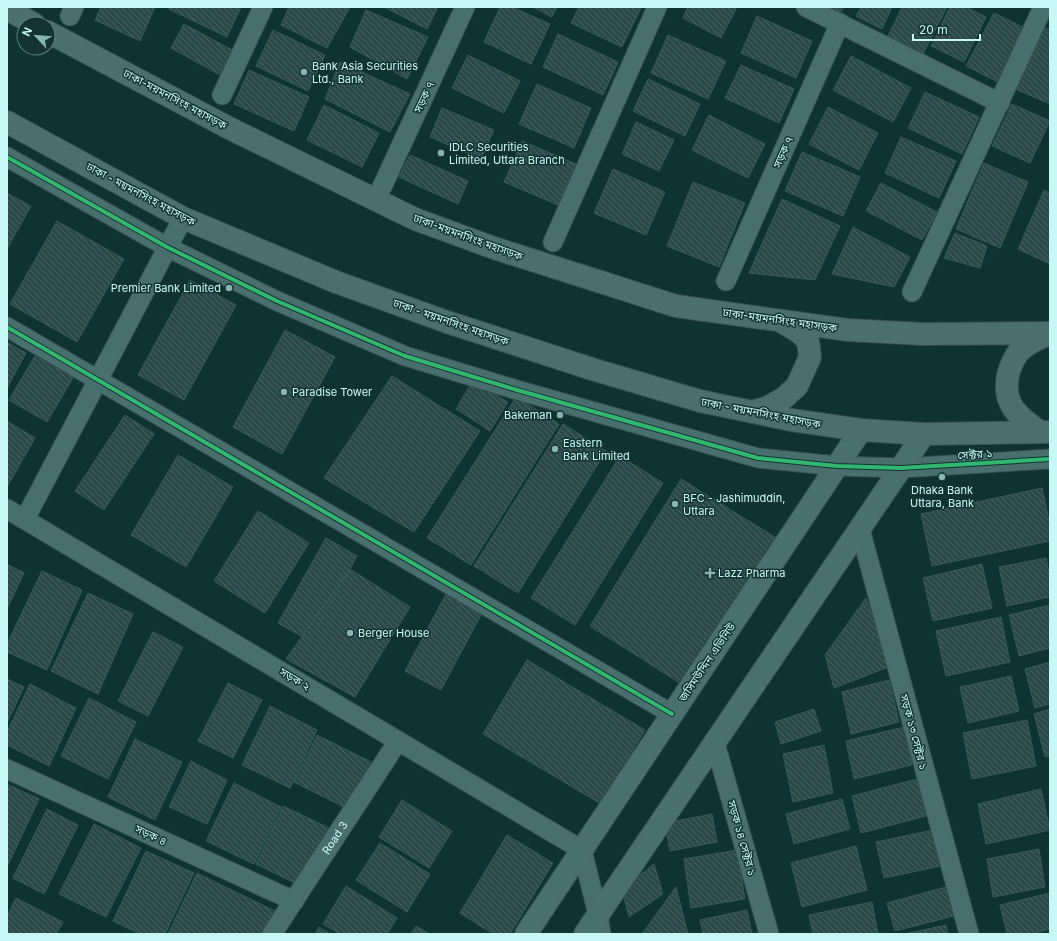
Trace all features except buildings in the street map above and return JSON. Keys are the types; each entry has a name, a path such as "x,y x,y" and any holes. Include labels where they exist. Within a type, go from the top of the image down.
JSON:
{"highway":[{"path":"7,9 20,16"},
{"name":"ঢাকা-ময়মনসিংহ মহাসড়ক","path":"56,36 231,129 415,219 494,248 676,306 848,330 923,334 1050,333"},
{"name":"ঢাকা - ময়মনসিংহ মহাসড়ক","path":"7,122 183,218 336,282 447,322 584,367 700,401 791,420 861,430 924,434 1045,432"},
{"path":"752,412 768,407 784,398 797,386 810,356 808,341 799,332 780,321"},
{"path":"1045,432 1021,418 1009,402 1006,386 1010,368 1018,352 1029,344 1050,333"}],"street":[{"path":"222,95 263,7"},
{"name":"সড়ক ৭","path":"382,187 465,7"},
{"path":"554,242 656,7"},
{"path":"806,7 1000,103"},
{"path":"912,292 1043,7"},
{"name":"সড়ক ৭","path":"726,281 840,23"},
{"name":"সেক্টর ১","path":"7,158 167,247 277,301 405,356 517,390 758,458 837,466 901,468 1050,460"},
{"path":"25,519 183,218"},
{"path":"7,327 672,714"},
{"name":"জসিমউদ্দিন এভিনিউ","path":"526,934 861,430"},
{"path":"585,934 599,925 715,743 924,434"},
{"name":"সড়ক ২","path":"7,509 582,850"},
{"name":"সড়ক ১৩ সেক্টর ১","path":"860,529 969,934"},
{"name":"Road 3","path":"272,934 398,741"},
{"name":"সড়ক ১৪ সেক্টর ১","path":"715,743 769,934"},
{"name":"সড়ক ৪","path":"7,769 294,901"},
{"path":"582,850 599,925"}],"cycle path":[{"path":"7,157 167,247 277,301 405,356 517,390 758,458 837,466 901,468 1050,459"},
{"path":"7,327 672,714"}],"place":[{"name":"Bank Asia Securities Ltd., Bank","path":"304,72"},
{"name":"IDLC Securities Limited, Uttara Branch","path":"441,153"},
{"name":"Premier Bank Limited","path":"229,288"},
{"name":"Paradise Tower","path":"284,392"},
{"name":"Bakeman","path":"560,415"},
{"name":"Eastern Bank Limited","path":"555,449"},
{"name":"Dhaka Bank Uttara, Bank","path":"942,477"},
{"name":"BFC - Jashimuddin, Uttara","path":"675,504"},
{"name":"Lazz Pharma","path":"710,573"},
{"name":"Berger House","path":"350,633"}]}
